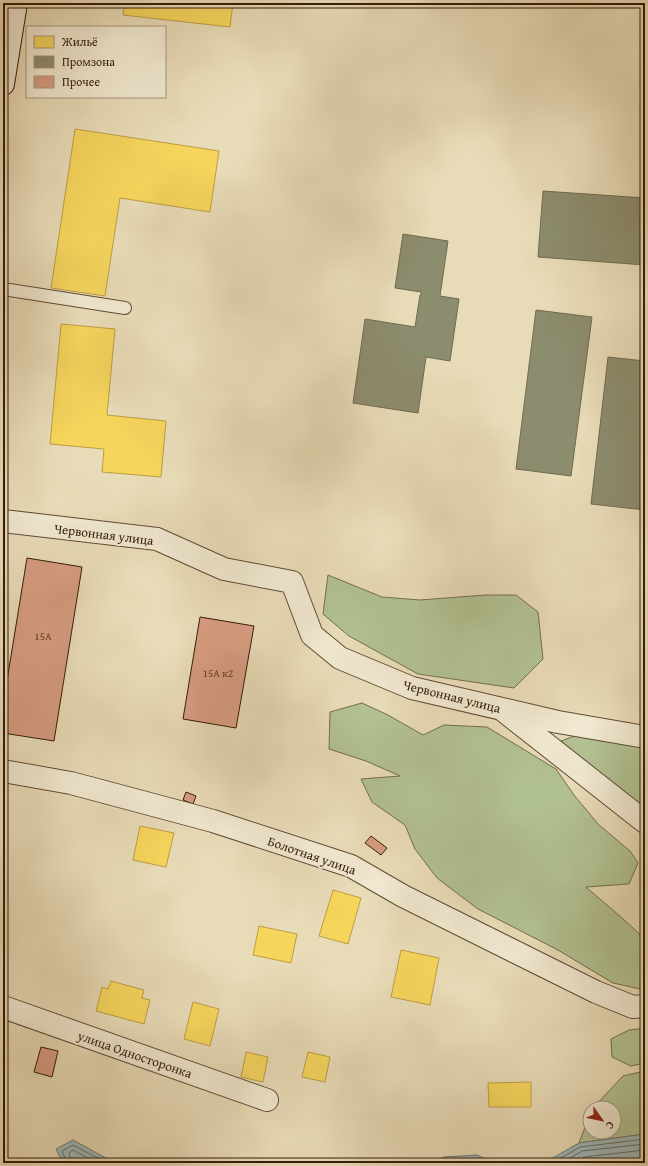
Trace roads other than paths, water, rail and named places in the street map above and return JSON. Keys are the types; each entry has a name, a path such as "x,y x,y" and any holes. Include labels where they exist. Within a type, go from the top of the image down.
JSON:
{"street":[{"path":"3,84 16,3"},
{"name":"Червонная улица","path":"3,522 157,540 224,569 292,582 312,635 340,658 412,688 558,722 645,737"},
{"path":"500,708 645,822"},
{"name":"Болотная улица","path":"3,771 71,782 205,819 351,866 404,896 596,992 633,1007 645,1006"},
{"name":"улица Односторонка","path":"3,1007 267,1100"}],"lane":[{"path":"3,289 125,308"}],"water":[{"path":"645,1134 645,1163 544,1163 579,1143 601,1140 622,1140 622,1137"},
{"path":"73,1140 115,1163 63,1163 56,1149"},
{"path":"477,1155 494,1163 433,1163 444,1157"}]}
